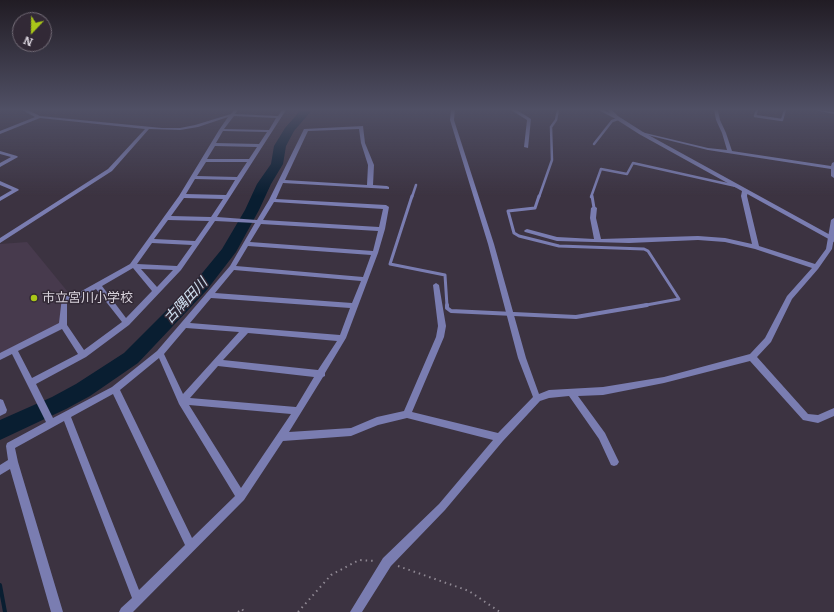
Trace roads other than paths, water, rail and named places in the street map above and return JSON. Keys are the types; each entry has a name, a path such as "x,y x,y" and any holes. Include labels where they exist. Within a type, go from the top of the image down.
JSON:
{"street":[{"path":"0,241 43,212 97,180 110,170 138,139"},
{"path":"83,355 63,325 64,299 80,295 134,266 182,196 216,139"},
{"path":"32,382 83,355 126,323 157,292 178,268 214,219 226,197 264,139"},
{"path":"57,612 13,462 10,446 115,389 160,353 211,295 232,268 247,244 258,221 272,200 302,139"},
{"path":"362,139 371,165 370,187"},
{"path":"458,139 511,313 522,358 537,398"},
{"path":"526,147 527,139"},
{"path":"650,139 833,239"},
{"path":"662,139 687,145 730,152 833,166 834,176"},
{"path":"726,139 730,152"},
{"path":"213,144 260,146"},
{"path":"0,152 15,157 0,165"},
{"path":"204,160 250,161"},
{"path":"194,177 238,179"},
{"path":"281,181 387,188"},
{"path":"0,183 16,190 0,199"},
{"path":"745,191 744,196 756,247"},
{"path":"182,196 226,197"},
{"path":"125,612 241,497 322,374 342,338 375,253 382,229 386,207 272,200"},
{"path":"594,208 593,218 598,241"},
{"path":"166,218 258,221 382,229"},
{"path":"356,612 387,562 442,507 500,438 537,398 550,394 603,391 664,380 752,357 768,340 789,298 816,267 829,249 833,239 834,220"},
{"path":"527,231 557,239 598,241 698,238 725,240 756,247 816,267"},
{"path":"150,241 196,243"},
{"path":"247,244 375,253"},
{"path":"134,266 178,268"},
{"path":"134,266 157,292"},
{"path":"232,268 364,279"},
{"path":"407,414 440,337 442,326 436,285"},
{"path":"98,286 126,323"},
{"path":"211,295 354,306"},
{"path":"0,357 63,325"},
{"path":"185,325 342,338"},
{"path":"182,401 218,363 246,330"},
{"path":"14,350 32,382 52,424"},
{"path":"160,353 182,401 241,497"},
{"path":"752,357 806,417 818,419 834,412"},
{"path":"218,363 322,374"},
{"path":"115,389 191,546"},
{"path":"571,393 602,436 614,462"},
{"path":"182,401 298,411"},
{"path":"0,403 3,410 0,412"},
{"path":"281,437 351,432 377,421 407,414 500,438"},
{"path":"66,416 138,600"},
{"path":"0,470 13,462"}],"lane":[{"path":"416,185 390,264 445,275 447,308 451,311 576,317 679,299 648,251 644,249 559,246 514,233 508,211 536,208 552,160 551,139"},
{"path":"594,144 598,139"},
{"path":"594,208 591,198 601,169 627,174 633,163 736,186"}],"waterway":[{"name":"古隅田川","path":"0,430 59,403 83,390 131,358 200,287 228,252 252,210 264,184 277,164 280,146 284,139"},
{"path":"0,585 5,612"}],"place":[{"name":"市立宮川小学校","path":"34,298"}]}
